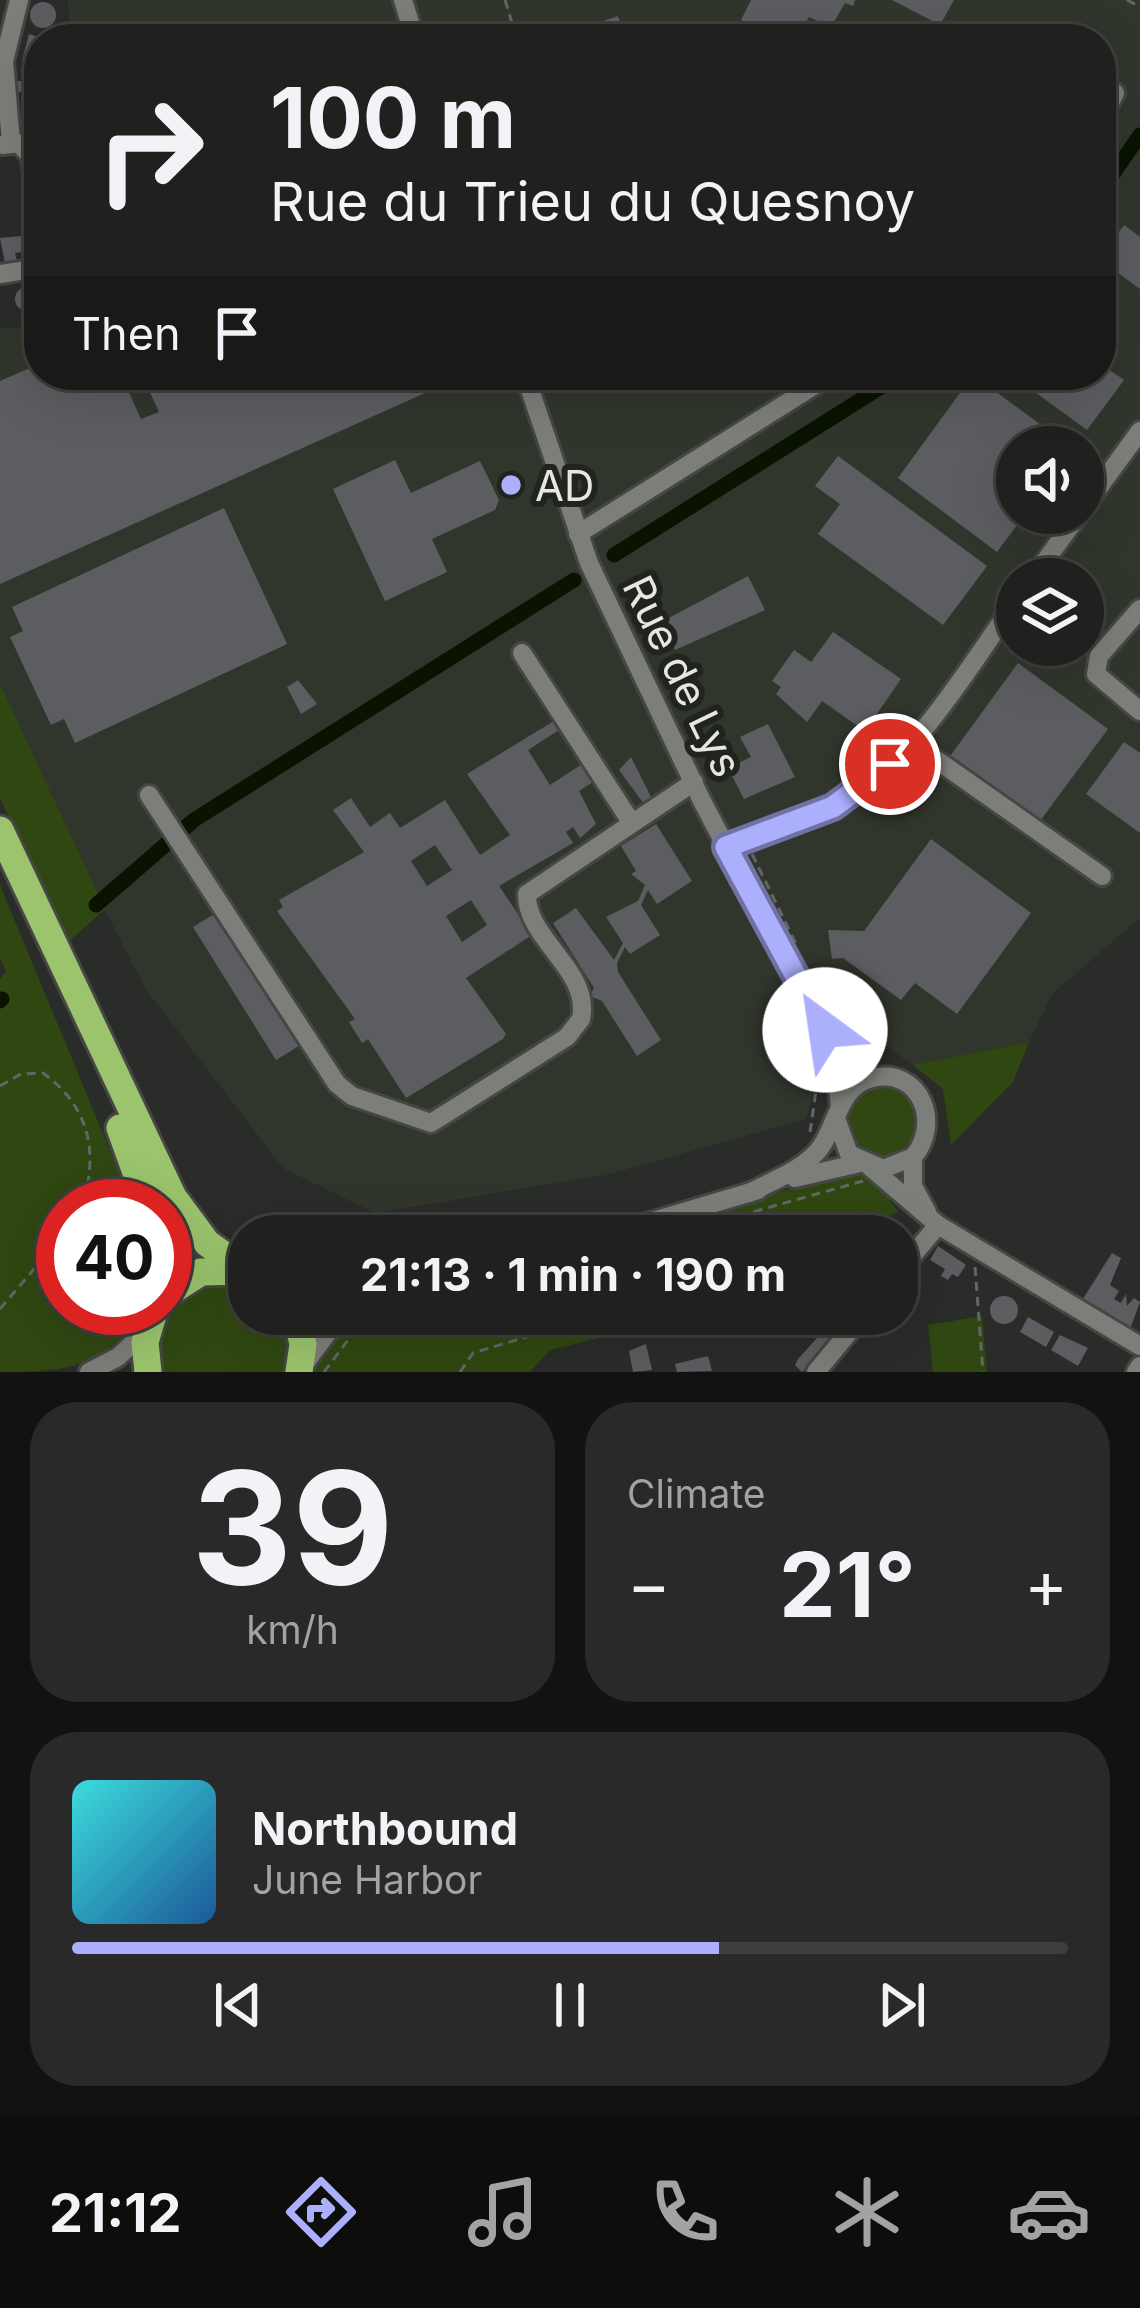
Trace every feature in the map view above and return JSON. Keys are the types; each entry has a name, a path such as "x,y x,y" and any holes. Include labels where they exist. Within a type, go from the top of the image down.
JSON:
{"highway":[{"path":"0,830 173,1196 200,1236 228,1257"},
{"path":"0,855 126,1139 139,1179"},
{"path":"192,1278 206,1270 228,1271"},
{"path":"148,1372 150,1335"},
{"path":"302,1335 308,1371"}],"street":[{"path":"6,144 4,61 19,0"},
{"name":"Rue de Lys","path":"530,390 578,534 694,782 804,996 837,1080 838,1113"},
{"path":"578,534 808,390"},
{"path":"1104,481 1140,431"},
{"path":"1140,610 1099,656 1096,674 1140,711"},
{"path":"726,847 842,802 911,742 996,628"},
{"path":"522,653 632,822"},
{"path":"911,742 1102,876"},
{"path":"149,795 178,847 342,1089 431,1123 578,1026 581,994 529,910 527,894 694,782"},
{"name":"Rue de Lys","path":"804,996 843,1054 872,1078"},
{"path":"824,1158 838,1113 853,1088 872,1078 900,1080 925,1105 927,1133 913,1157 913,1186 938,1225"},
{"path":"838,1113 844,1148 938,1225 1140,1346"},
{"path":"674,1215 748,1193 824,1158 889,1168 913,1157"},
{"path":"918,1249 938,1225"},
{"path":"89,1372 118,1357 137,1335"},
{"path":"308,1371 327,1335"},
{"path":"816,1372 847,1335"}],"path":[{"path":"1127,0 1140,7"},
{"path":"0,1086 21,1074 43,1073 75,1102 94,1155 88,1179"},
{"path":"740,1215 835,1187 809,1120 818,1076"},
{"path":"974,1247 982,1372"},
{"path":"0,1309 36,1267"},
{"path":"308,1371 358,1335"},
{"path":"460,1372 473,1353 533,1335"}],"shaded area":[{"path":"68,0 1140,0 1140,918 1052,994 1029,1042 913,1065 873,1036 818,1081 806,1119 606,1175 375,1213 283,1168 145,988 63,829 0,684 0,328 24,327 24,390 1116,390 1116,24 69,24"}],"green space":[{"path":"0,684 105,909 67,943 0,798"},
{"path":"0,885 122,1179 36,1179 36,1335 122,1335 82,1363 45,1371 0,1372 0,979 6,972 0,957"},
{"path":"1029,1042 1013,1082 951,1145 943,1089 913,1065"},
{"path":"882,1088 906,1098 916,1122 906,1146 882,1156 858,1146 848,1122 858,1098"},
{"path":"854,1169 871,1174 898,1212 890,1215 703,1215"},
{"path":"209,1284 228,1286 228,1335 287,1335 290,1346 285,1372 164,1372 162,1335 192,1335 192,1293"},
{"path":"982,1316 987,1372 933,1372 928,1325"},
{"path":"612,1335 550,1350 530,1372 312,1372 339,1337"}],"building":[{"path":"751,0 855,0 853,6 845,3 833,24 809,17 805,24 741,20"},
{"path":"892,0 954,0 938,24"},
{"path":"38,3 48,3 55,10 52,24 31,20 31,10"},
{"path":"618,16 621,24 594,24"},
{"path":"13,81 24,81 24,91 15,93"},
{"path":"1124,225 1140,237 1140,289 1116,272 1116,236"},
{"path":"21,236 23,252 15,253 18,266 6,268 0,238"},
{"path":"24,288 24,310 15,299"},
{"path":"24,371 24,390 128,390 141,419 159,412 149,390 432,390 0,584 0,381"},
{"path":"1116,374 1124,380 1090,426 1082,426 1032,390 1116,390"},
{"path":"962,390 993,390 1042,426 996,426 996,534 1010,534 997,552 898,478"},
{"path":"838,456 987,566 943,625 818,534 840,504 815,486"},
{"path":"395,460 411,493 480,461 499,500 495,510 432,539 447,572 385,601 333,489"},
{"path":"224,508 287,644 75,743 64,719 51,725 10,637 23,631 12,607"},
{"path":"748,576 765,610 675,650 661,622"},
{"path":"833,632 901,679 865,731 822,701 807,722 776,694 781,687 772,681 794,650 811,662"},
{"path":"1016,666 1108,729 1037,825 948,759"},
{"path":"298,680 317,704 301,714 287,687"},
{"path":"554,721 559,730 528,750 550,785 582,764 593,782 579,791 596,824 580,838 573,827 566,832 573,843 499,886 532,935 466,978 506,1034 503,1039 406,1098 368,1039 362,1043 349,1022 355,1019 277,911 283,907 279,900 364,852 333,810 351,798 370,827 390,813 400,828 445,800 480,855 510,835 467,774","holes":["435,845 452,870 427,886 411,861","471,900 487,925 462,942 446,916"]},
{"path":"768,724 795,777 744,799 728,768 751,757 740,737"},
{"path":"1124,742 1140,753 1140,833 1086,794"},
{"path":"631,757 652,799 644,804 619,770"},
{"path":"656,824 692,881 657,904 648,890 641,905 660,935 630,954 625,947 617,963 661,1040 637,1056 602,1001 590,996 594,988 553,923 576,908 614,960 623,943 606,917 638,901 645,885 631,874 636,871 621,846"},
{"path":"931,839 1031,913 957,1014 915,983 901,1000 843,958 832,959 828,930 864,931"},
{"path":"216,913 299,1046 276,1060 193,927"},
{"path":"938,1246 966,1265 958,1277 941,1276 945,1269 930,1260"},
{"path":"1112,1253 1121,1258 1110,1285 1119,1291 1114,1299 1121,1303 1126,1294 1127,1306 1134,1298 1140,1302 1130,1329 1081,1302"},
{"path":"1004,1296 1014,1300 1018,1310 1014,1320 1004,1324 994,1320 990,1310 994,1300"},
{"path":"1028,1317 1054,1332 1046,1347 1020,1332"},
{"path":"820,1335 838,1335 802,1372 795,1365"},
{"path":"1060,1335 1088,1348 1078,1366 1051,1350"},
{"path":"646,1344 652,1370 633,1372 629,1351"},
{"path":"708,1356 712,1371 677,1372 675,1364"}],"waterway":[{"path":"1116,169 1140,135"},
{"path":"614,555 876,390"},
{"path":"96,905 194,820 574,580"}],"place":[{"name":"AD","path":"511,485"}],"route":[{"path":"825,1030 726,847 833,807 890,764"}]}
